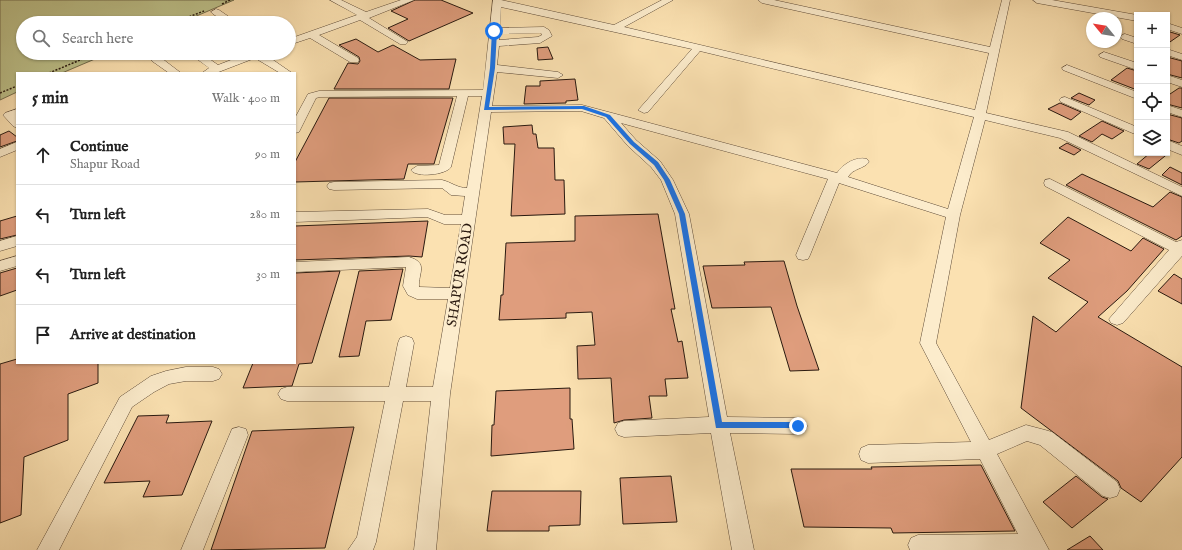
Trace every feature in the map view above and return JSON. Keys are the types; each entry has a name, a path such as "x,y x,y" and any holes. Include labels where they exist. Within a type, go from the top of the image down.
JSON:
{"street":[{"path":"334,0 403,42"},
{"path":"296,39 364,17 409,0"},
{"path":"615,28 669,0"},
{"path":"762,0 994,51"},
{"path":"918,545 1037,547 928,343 953,214 980,115 1006,0"},
{"path":"1037,0 1134,17"},
{"path":"503,1 615,28 696,51 711,51 1064,135 1182,192"},
{"name":"SHAPUR ROAD","path":"425,550 441,394 486,109 492,68 494,37 503,1"},
{"path":"218,8 226,16"},
{"path":"1170,27 1182,31"},
{"path":"311,34 354,60"},
{"path":"1125,36 1134,40"},
{"path":"644,110 696,51"},
{"path":"1170,53 1182,57"},
{"path":"1104,55 1134,66"},
{"path":"157,60 175,72"},
{"path":"200,60 211,72 240,60"},
{"path":"268,60 286,72"},
{"path":"492,68 558,75"},
{"path":"1067,68 1134,95"},
{"path":"1170,79 1182,84"},
{"path":"417,170 441,170 445,167 463,93"},
{"path":"296,128 312,96 315,95 488,93"},
{"path":"1065,100 1134,130"},
{"path":"486,109 582,108 837,178 953,214"},
{"path":"1170,109 1182,114"},
{"path":"16,112 9,115 16,123"},
{"path":"608,116 632,143 656,164 667,180 682,214 719,425 743,550"},
{"path":"1170,145 1182,151"},
{"path":"0,153 16,146"},
{"path":"803,255 837,178 850,165 863,162"},
{"path":"1050,183 1181,248 1117,319"},
{"path":"334,186 442,184 456,192 473,192"},
{"path":"296,217 428,213 444,219 469,220"},
{"path":"0,246 16,241"},
{"path":"0,266 16,261"},
{"path":"296,267 409,262 414,265 411,286 412,291 417,294 457,294"},
{"path":"359,550 366,542 406,342"},
{"path":"48,550 126,402 144,388 166,377 183,373 213,374"},
{"path":"287,394 441,394"},
{"path":"624,429 719,425 798,426"},
{"path":"868,454 985,450 1026,433 1036,434 1045,438 1110,489"},
{"path":"192,550 239,435"}],"path":[{"path":"218,8 230,0"},
{"path":"191,16 206,10"},
{"path":"51,72 81,60"},
{"path":"0,93 16,86"}],"green space":[{"path":"0,0 234,0 196,16 16,16 16,60 93,60 64,72 16,72 16,92 0,100"}],"building":[{"path":"415,0 441,0 473,13 409,41 388,28 408,19 391,11"},
{"path":"1170,32 1180,35 1170,42"},
{"path":"356,39 378,52 393,45 420,60 456,59 449,89 334,89 348,63 358,64 360,61 359,57 339,45"},
{"path":"548,47 553,59 538,60 537,48"},
{"path":"1170,58 1182,61 1182,78 1170,75"},
{"path":"1127,68 1134,70 1134,89 1111,80"},
{"path":"575,79 578,100 566,101 566,103 524,104 526,86 540,86 540,81"},
{"path":"1179,88 1182,88 1182,108 1170,105 1170,94"},
{"path":"1079,93 1095,100 1089,105 1071,98"},
{"path":"329,98 453,98 434,164 408,164 404,179 296,182 296,160"},
{"path":"1060,103 1081,112 1071,120 1048,109"},
{"path":"1170,115 1182,118 1182,141 1179,143 1170,140"},
{"path":"1102,121 1124,131 1112,139 1102,134 1092,142 1079,136"},
{"path":"532,125 533,134 536,134 538,148 554,148 555,180 564,180 565,214 511,216 515,144 504,144 503,127"},
{"path":"9,131 16,136 16,141 0,147 0,135"},
{"path":"1067,143 1081,150 1074,155 1059,148"},
{"path":"1146,156 1165,156 1149,169 1137,164"},
{"path":"1170,167 1182,173 1182,185 1162,175"},
{"path":"1082,174 1153,207 1170,192 1182,197 1182,236 1176,240 1066,185"},
{"path":"658,214 675,309 671,309 678,342 682,341 688,378 665,379 667,396 649,396 652,418 624,420 614,423 611,378 578,379 577,346 595,345 592,312 566,313 566,318 499,320 501,295 503,295 506,243 575,241 575,216"},
{"path":"16,216 16,235 0,239 0,221"},
{"path":"1068,217 1131,251 1143,238 1164,249 1127,291 1098,317 1182,367 1182,457 1141,502 1121,488 1118,481 1021,408 1033,316 1056,332 1088,302 1048,278 1070,260 1040,243"},
{"path":"428,221 422,257 409,256 296,260 296,226"},
{"path":"784,261 797,306 819,370 790,371 771,307 712,308 703,266 745,265 744,262"},
{"path":"16,268 16,290 0,296 0,273"},
{"path":"403,269 391,320 366,321 359,356 339,357 359,271"},
{"path":"340,271 312,363 299,364 292,386 243,388 253,364 296,364 296,273"},
{"path":"1174,274 1182,279 1182,304 1158,291"},
{"path":"16,359 16,364 98,364 98,383 68,394 68,440 24,457 21,515 0,523 0,364"},
{"path":"570,388 570,419 572,419 574,449 491,456 492,425 494,425 496,391"},
{"path":"169,415 166,423 212,421 182,495 143,497 150,481 104,483 138,416"},
{"path":"354,427 325,548 211,550 252,431"},
{"path":"981,465 1015,531 893,533 891,528 804,527 791,469 872,469 871,467"},
{"path":"671,476 677,522 623,524 620,478"},
{"path":"1076,476 1102,497 1108,499 1072,528 1043,502"},
{"path":"492,491 581,491 580,525 549,526 549,531 487,531"},
{"path":"1090,536 1103,550 1067,550"}],"route":[{"path":"494,31 492,68 486,109 582,108 608,116 632,143 656,164 667,180 682,214 719,425 798,426"}]}
